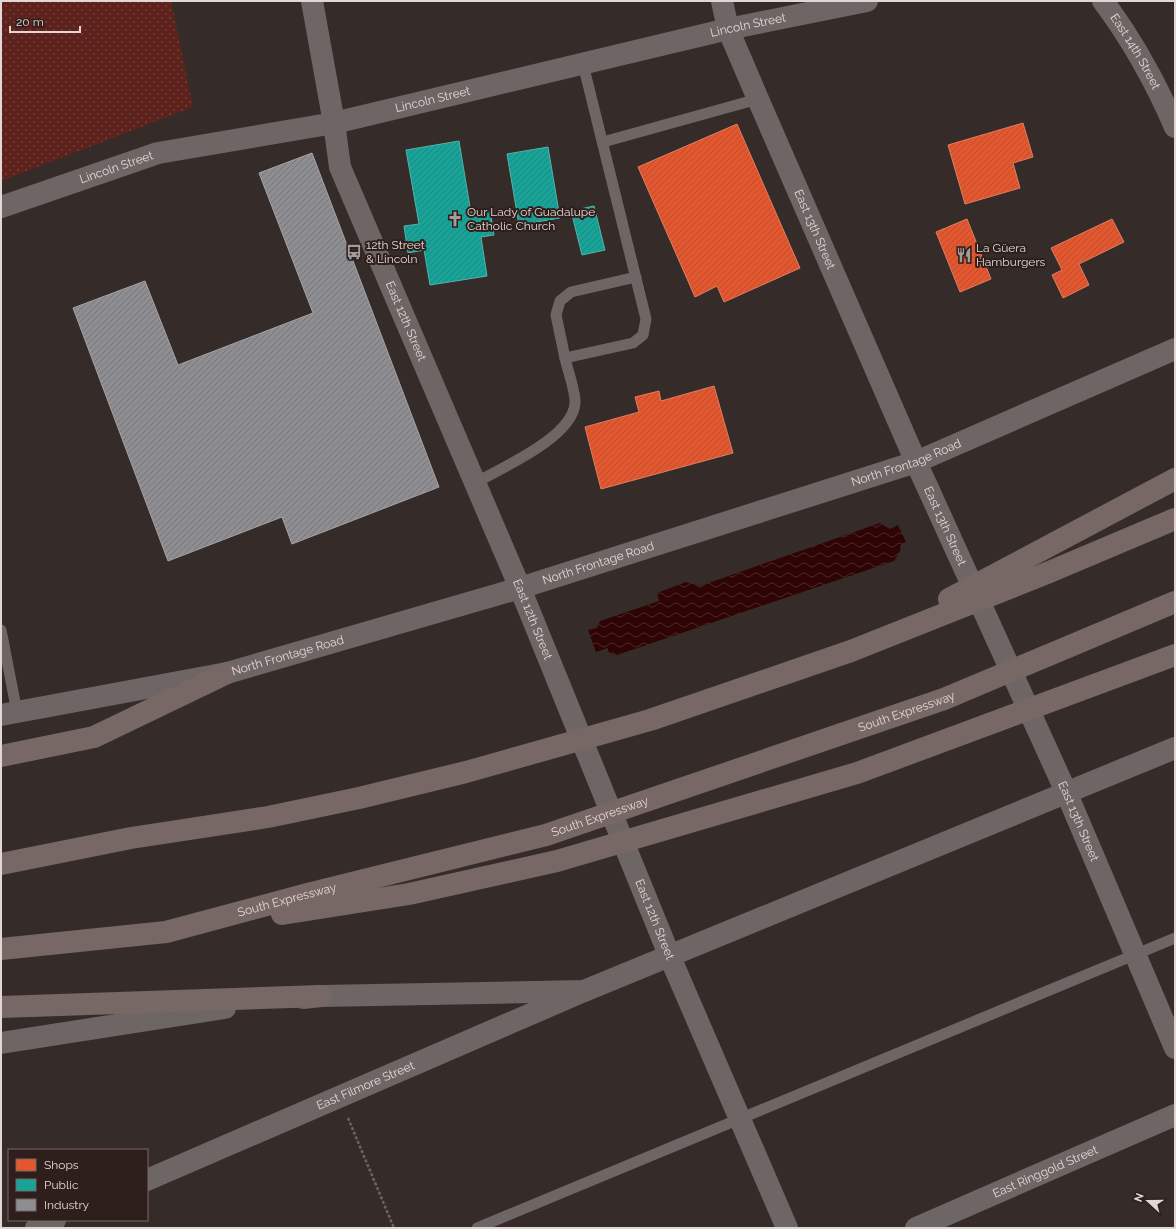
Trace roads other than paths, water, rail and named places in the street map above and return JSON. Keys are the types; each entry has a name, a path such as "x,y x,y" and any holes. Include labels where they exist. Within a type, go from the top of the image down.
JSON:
{"highway":[{"path":"851,651 1175,479"},
{"path":"1,864 131,838 268,817 360,798 466,772 650,720 851,651 1047,573 1175,519"},
{"name":"South Expressway","path":"1,949 166,932 308,894 546,835 944,699 1175,602"},
{"path":"166,932 409,894 557,861 857,774 1175,655"},
{"path":"1,756 94,738 227,672"},
{"path":"1,1007 321,996"}],"main road":[{"name":"East 12th Street","path":"312,1 334,123 340,167 520,588 670,957 787,1228"},
{"name":"East 13th Street","path":"722,1 728,29 758,99 916,462 1067,794 1175,1048"},
{"name":"Lincoln Street","path":"1,207 158,153 334,123 728,29 867,1"},
{"name":"East 14th Street","path":"1103,1 1129,36 1162,97 1175,126"},
{"name":"North Frontage Road","path":"9,714 227,672 520,588 916,462 1175,349"},
{"path":"1,1043 189,1012 321,996 584,991 1067,794 1175,748"},
{"name":"East Filmore Street","path":"148,1180 584,991"},
{"name":"East Ringgold Street","path":"916,1228 1175,1115"},
{"path":"36,1228 53,1221"}],"lane":[{"path":"565,358 633,343 643,335 646,319 583,64"},
{"path":"603,142 758,99"},
{"path":"475,483 547,442 567,425 575,403 556,315 560,301 571,292 636,277"},
{"path":"1,630 9,714"},
{"path":"477,1228 1175,938"}],"water":[{"path":"880,523 890,529 898,525 906,542 901,544 900,551 894,561 617,655 611,654 608,651 608,648 596,652 588,630 597,628 600,621 659,601 657,593 686,582 700,586"}],"place":[{"name":"Our Lady of Guadalupe Catholic Church","path":"455,219"},
{"name":"12th Street & Lincoln","path":"354,252"},
{"name":"La Güera Hamburgers","path":"964,255"}]}
